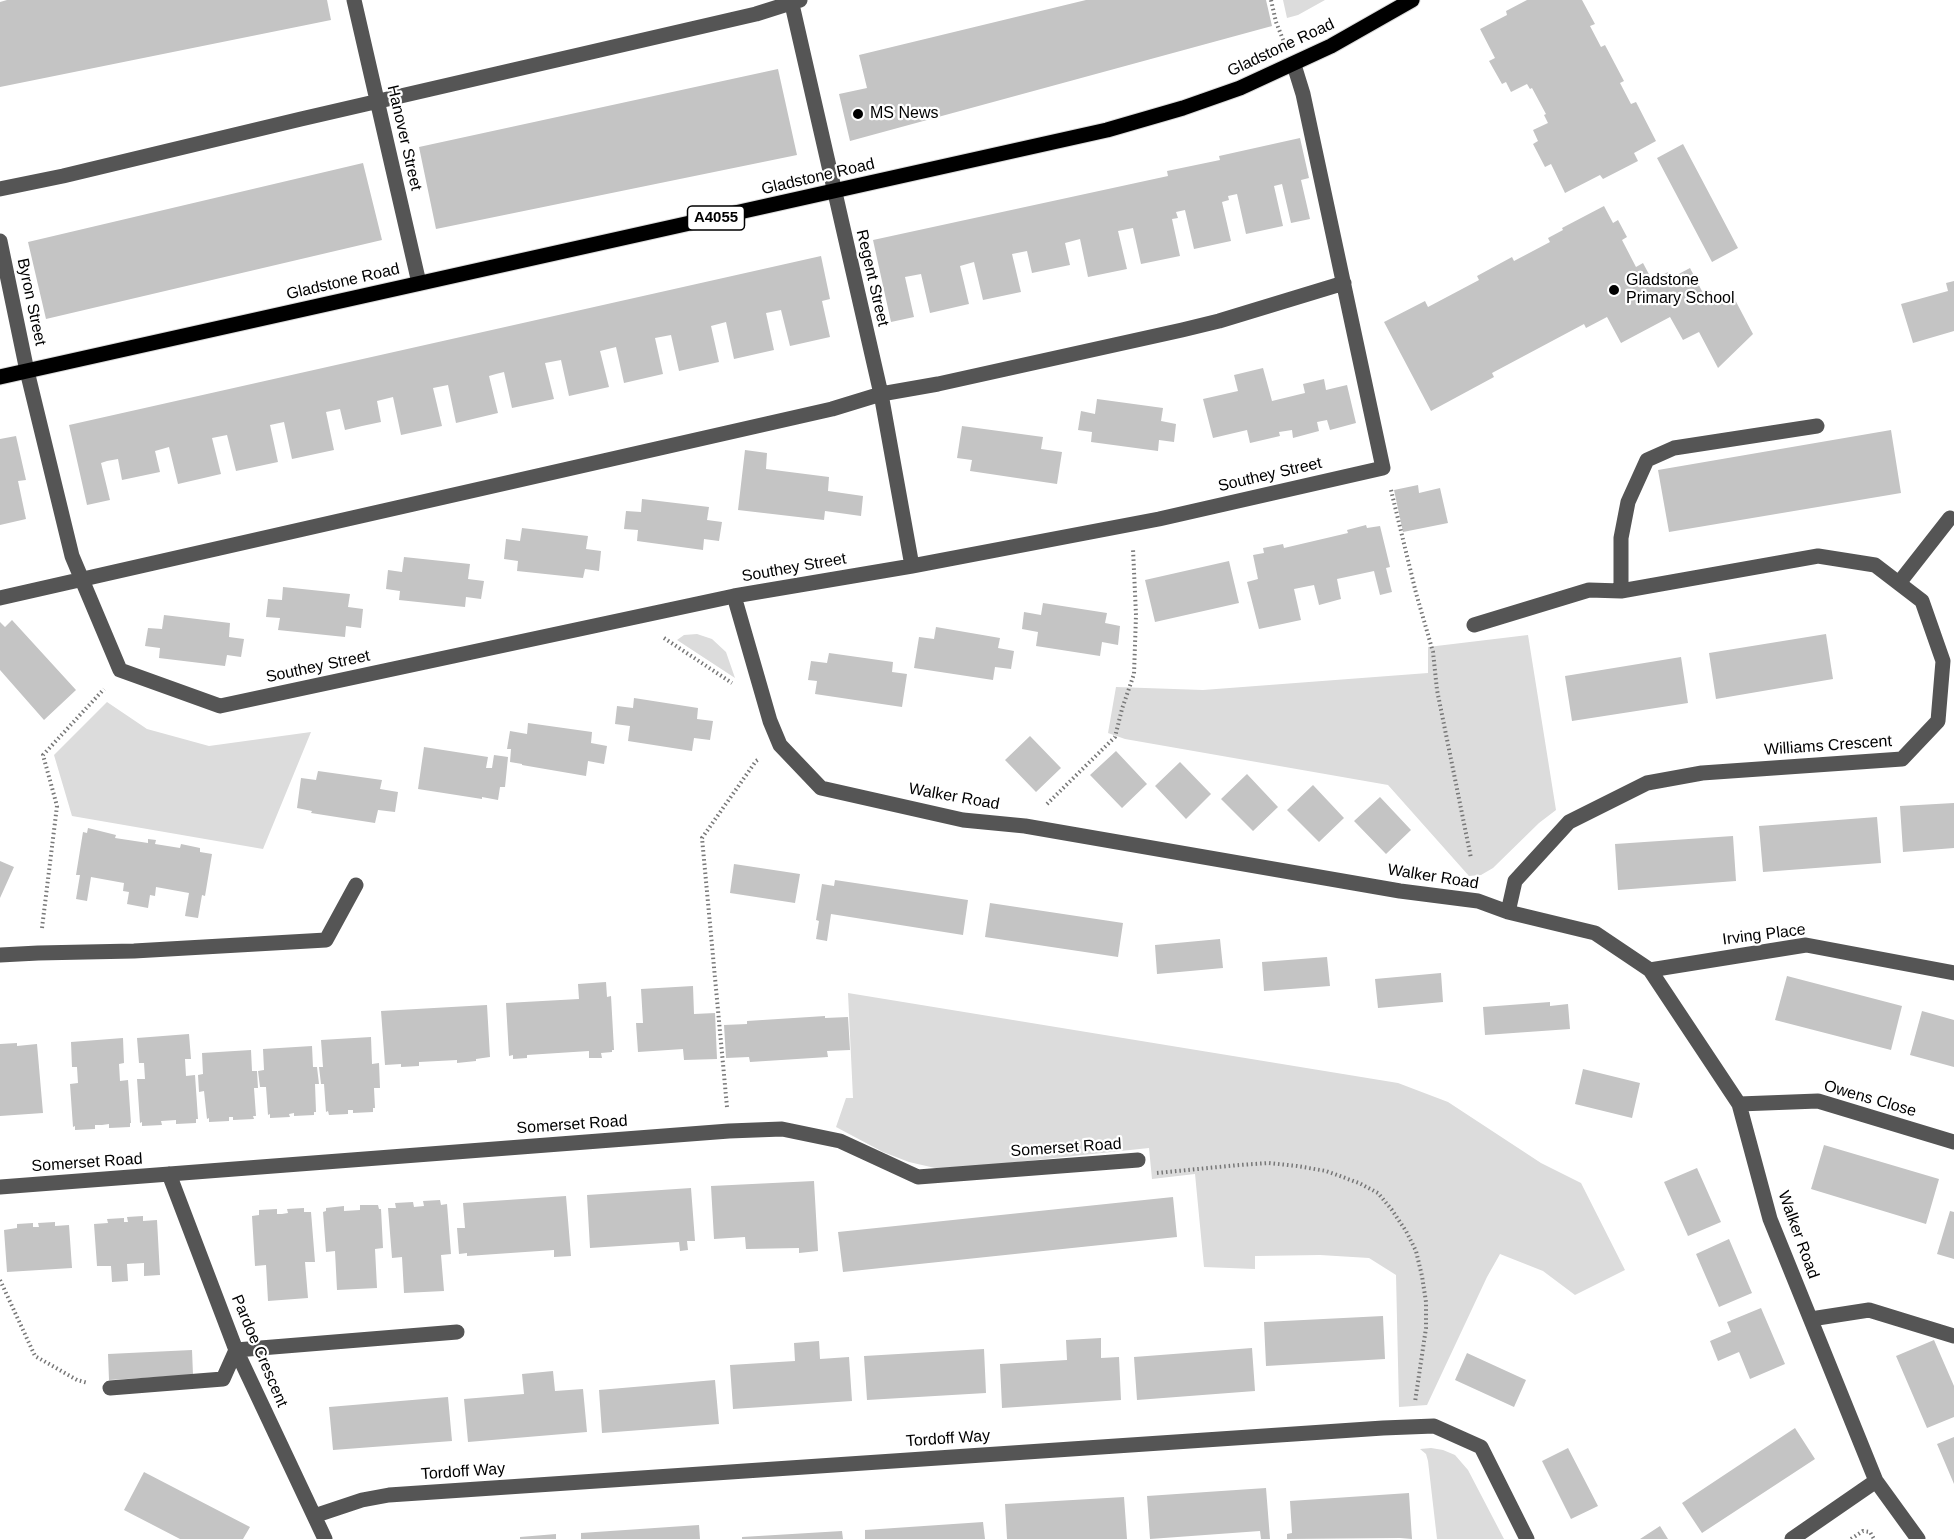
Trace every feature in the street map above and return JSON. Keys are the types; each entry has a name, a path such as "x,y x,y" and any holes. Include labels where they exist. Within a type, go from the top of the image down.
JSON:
{"main road":[{"name":"Gladstone Road","path":"0,377 1107,130 1202,102 1294,65 1412,0"}],"street":[{"name":"Hanover Street","path":"354,0 419,283"},
{"path":"0,189 756,14 794,1"},
{"name":"Regent Street","path":"794,1 834,192 881,394 912,566"},
{"path":"1294,65 1303,94 1383,468"},
{"name":"Byron Street","path":"0,241 27,371"},
{"path":"0,598 832,409 881,394 938,384 1191,328 1344,283"},
{"path":"27,371 72,556 120,670"},
{"path":"1622,591 1621,538 1628,502 1647,460 1674,448 1817,426"},
{"name":"Southey Street","path":"120,670 220,706 734,596 912,566 1130,525 1383,468"},
{"path":"1899,583 1950,518"},
{"name":"Williams Crescent","path":"1473,625 1589,590 1622,591 1818,556 1875,565 1922,601 1943,661 1938,721 1902,759 1702,773 1647,783 1569,822 1515,881 1508,912"},
{"name":"Walker Road","path":"734,596 770,721 780,745 821,788 963,820 1025,826 1389,889 1478,901 1508,912 1595,933 1650,970 1739,1104 1770,1219 1876,1481 1918,1539"},
{"path":"0,955 135,951 326,940 356,885"},
{"name":"Irving Place","path":"1650,970 1806,945 1954,973"},
{"name":"Owens Close","path":"1739,1104 1818,1101 1954,1142"},
{"name":"Somerset Road","path":"0,1187 729,1131 782,1129 840,1141 918,1177 1138,1160"},
{"name":"Pardoe Crescent","path":"169,1174 236,1350 325,1539"},
{"path":"1811,1319 1869,1310 1954,1336"},
{"path":"110,1388 223,1379 236,1350 457,1332"},
{"name":"Tordoff Way","path":"314,1516 362,1500 389,1495 1434,1426 1481,1447 1527,1539"},
{"path":"1792,1539 1876,1481"}],"path":[{"path":"1271,0 1276,22 1294,65"},
{"path":"1383,468 1433,652 1437,690 1471,858"},
{"path":"1025,826 1115,737 1134,674 1136,615 1130,525"},
{"path":"38,953 57,806 43,755 120,670"},
{"path":"729,1131 702,838 756,761 761,758"},
{"path":"1138,1160 1152,1174 1239,1165 1297,1166 1326,1171 1359,1183 1378,1193 1406,1231 1416,1251 1426,1302 1426,1328 1411,1426"},
{"path":"0,1280 35,1356 77,1380 110,1388"},
{"path":"1851,1539 1863,1531 1870,1532 1874,1539"}],"shaded area":[{"path":"1283,0 1325,0 1298,15 1287,18"},
{"path":"697,634 712,639 726,652 735,678 677,640 684,635"},
{"path":"1528,635 1556,810 1539,823 1493,868 1481,875 1469,876 1388,785 1125,739 1108,733 1116,687 1203,690 1428,673 1428,647"},
{"path":"107,702 147,729 209,746 311,732 263,849 72,816 54,755"},
{"path":"848,993 1398,1083 1448,1102 1541,1163 1581,1183 1625,1270 1575,1295 1543,1271 1500,1254 1427,1405 1399,1407 1396,1275 1369,1258 1320,1255 1255,1256 1255,1269 1204,1267 1195,1174 1152,1179 1149,1148 960,1168 935,1168 909,1162 883,1152 836,1127 846,1098 853,1098"},
{"path":"1431,1448 1455,1455 1468,1470 1504,1539 1437,1539 1428,1461 1426,1454 1420,1449"}],"building":[{"path":"7,0 327,0 331,20 0,87 0,2"},
{"path":"1086,0 1266,0 1272,26 850,141 839,94 867,88 859,55"},
{"path":"1527,0 1582,0 1595,24 1590,26 1601,47 1605,45 1624,81 1620,83 1631,104 1636,102 1656,141 1634,153 1638,161 1603,179 1600,175 1565,193 1551,164 1545,167 1533,144 1538,141 1533,130 1548,123 1544,115 1546,114 1532,88 1530,89 1527,84 1511,92 1506,82 1502,84 1489,61 1495,58 1480,29 1507,15 1506,11"},
{"path":"778,69 797,155 436,229 419,147"},
{"path":"1300,138 1309,178 1301,180 1310,219 1291,223 1282,184 1274,186 1283,226 1246,234 1237,194 1228,196 1229,200 1222,202 1231,241 1194,249 1185,210 1176,212 1178,218 1172,219 1180,256 1141,264 1133,228 1118,231 1127,269 1088,277 1080,239 1065,243 1070,265 1032,273 1027,251 1012,254 1021,292 983,300 974,262 960,266 969,304 930,313 921,274 905,277 914,317 891,322 873,240 1168,176 1167,171 1220,160 1219,156"},
{"path":"1683,144 1738,248 1712,262 1657,158"},
{"path":"363,163 382,240 46,319 28,242"},
{"path":"1604,206 1613,223 1618,220 1627,237 1622,240 1636,267 1643,263 1652,280 1668,272 1671,278 1690,268 1704,295 1711,291 1717,302 1732,294 1753,334 1718,368 1699,332 1683,340 1670,317 1621,343 1607,317 1586,328 1584,324 1492,373 1494,377 1431,411 1384,322 1425,301 1428,307 1479,280 1477,276 1512,257 1514,261 1550,242 1548,238 1563,230 1562,228"},
{"path":"821,256 830,299 822,301 830,337 790,346 781,310 766,313 774,350 734,359 726,322 711,326 719,362 679,371 671,335 655,338 663,374 624,383 616,347 600,351 609,387 569,396 561,360 545,363 554,399 512,408 504,372 489,376 498,413 456,423 448,385 433,388 442,426 401,435 393,397 377,401 381,422 345,430 340,409 326,412 334,450 292,459 284,422 270,425 278,462 236,471 227,435 212,438 221,474 178,484 169,447 155,451 160,472 122,480 118,459 107,461 101,463 110,500 87,505 69,425"},
{"path":"1954,281 1954,331 1913,343 1901,304 1948,291 1946,283"},
{"path":"1263,368 1272,401 1305,393 1303,384 1324,379 1326,390 1347,385 1356,423 1330,430 1327,420 1317,422 1319,431 1293,438 1292,430 1279,432 1280,436 1250,443 1247,430 1213,438 1203,399 1238,391 1234,375"},
{"path":"1097,399 1163,408 1161,421 1176,424 1174,442 1159,440 1158,451 1091,442 1092,432 1078,430 1081,411 1095,414"},
{"path":"962,426 1043,437 1041,449 1062,452 1057,484 970,471 972,460 957,458"},
{"path":"1891,430 1901,493 1669,532 1658,470"},
{"path":"16,436 26,480 18,481 26,519 0,525 0,439"},
{"path":"745,450 767,453 766,469 829,477 828,491 863,496 861,516 825,511 824,520 738,510"},
{"path":"1418,485 1419,493 1440,488 1448,523 1403,532 1394,490"},
{"path":"642,499 709,507 707,520 722,522 719,541 704,539 703,550 637,541 638,530 624,529 626,511 641,512"},
{"path":"1366,525 1367,528 1380,526 1390,567 1386,568 1392,592 1380,595 1374,571 1337,579 1341,599 1319,605 1314,585 1294,589 1301,620 1259,629 1247,582 1258,579 1253,555 1264,553 1263,548 1283,544 1284,548 1348,533 1347,530"},
{"path":"522,528 588,536 586,549 601,551 599,571 585,569 583,578 517,571 518,561 504,559 506,539 520,541"},
{"path":"404,557 470,564 468,579 484,581 481,599 466,597 465,607 399,600 400,591 386,589 388,570 402,572"},
{"path":"1229,561 1239,603 1155,622 1145,580"},
{"path":"283,587 350,594 348,607 363,609 361,628 346,626 345,637 278,630 280,618 266,617 268,599 282,600"},
{"path":"1043,603 1107,613 1105,623 1120,626 1118,645 1102,642 1100,656 1036,646 1038,632 1022,629 1024,612 1041,615"},
{"path":"164,615 230,623 229,637 244,639 241,657 227,655 225,666 159,658 160,648 145,646 148,628 162,629"},
{"path":"12,620 76,690 44,720 0,670 0,622 5,627"},
{"path":"936,627 1000,638 998,648 1014,651 1011,669 995,667 993,680 914,668 919,637 934,639"},
{"path":"1826,634 1833,679 1716,699 1709,653"},
{"path":"829,653 893,662 892,672 907,674 902,707 815,694 817,681 808,680 811,661 827,663"},
{"path":"1681,657 1688,703 1572,721 1565,676"},
{"path":"634,698 698,708 697,719 713,721 710,740 694,738 692,751 628,741 630,726 615,724 617,706 633,708"},
{"path":"528,723 592,732 591,743 607,746 604,764 588,761 586,776 510,762 511,749 507,749 510,731 527,734"},
{"path":"1030,736 1061,768 1036,792 1005,760"},
{"path":"424,747 488,757 486,768 492,768 494,755 508,757 505,787 500,787 498,800 418,789"},
{"path":"1116,751 1147,784 1122,808 1090,775"},
{"path":"1180,762 1211,794 1186,819 1155,786"},
{"path":"318,771 382,780 380,789 398,792 395,812 378,810 375,823 311,813 312,811 297,808 301,778 316,780"},
{"path":"1247,774 1278,807 1253,831 1221,799"},
{"path":"1313,785 1344,818 1319,842 1287,810"},
{"path":"1380,797 1411,830 1386,854 1354,821"},
{"path":"1954,803 1954,848 1903,852 1900,806"},
{"path":"1877,817 1881,863 1763,872 1759,826"},
{"path":"88,828 116,835 115,838 148,843 148,839 156,840 155,844 180,848 181,844 200,848 200,852 212,854 205,896 202,895 198,918 185,916 189,893 156,887 155,896 150,895 148,908 127,904 129,892 123,891 124,883 91,877 87,901 76,899 80,875 76,875 83,832 87,833"},
{"path":"1733,836 1736,881 1618,890 1615,844"},
{"path":"0,861 14,867 0,898"},
{"path":"734,864 800,874 795,903 730,893"},
{"path":"835,880 968,900 963,935 831,914 827,941 816,939 819,921 816,920 822,884 834,886"},
{"path":"990,903 1123,923 1118,957 985,937"},
{"path":"1220,939 1223,968 1157,974 1155,945"},
{"path":"1327,957 1330,986 1264,991 1262,962"},
{"path":"1441,973 1443,1002 1378,1008 1375,979"},
{"path":"1787,976 1902,1006 1891,1050 1775,1020"},
{"path":"606,982 607,997 611,996 614,1050 612,1052 601,1053 602,1058 589,1058 589,1051 527,1055 527,1058 513,1059 513,1055 509,1056 506,1003 579,999 578,984"},
{"path":"693,986 694,1014 715,1013 717,1059 684,1060 683,1049 638,1052 636,1023 643,1023 641,989"},
{"path":"1550,1002 1550,1006 1568,1004 1570,1029 1485,1035 1483,1007"},
{"path":"487,1005 490,1057 457,1063 457,1060 419,1062 419,1066 385,1065 381,1011"},
{"path":"1922,1011 1954,1020 1954,1067 1910,1055"},
{"path":"825,1016 825,1018 848,1017 850,1050 827,1051 828,1057 750,1062 749,1057 726,1058 724,1025 747,1024 747,1021"},
{"path":"189,1034 191,1059 185,1059 186,1076 195,1075 198,1119 196,1123 176,1124 176,1120 161,1121 162,1125 142,1126 137,1079 145,1079 144,1063 139,1063 137,1038"},
{"path":"371,1037 372,1064 379,1063 380,1088 374,1088 375,1108 373,1112 353,1113 353,1110 348,1110 348,1114 329,1115 328,1111 326,1112 324,1084 321,1084 319,1067 323,1067 321,1040"},
{"path":"123,1038 124,1063 119,1064 120,1081 128,1080 130,1127 109,1128 109,1124 95,1125 95,1129 75,1130 70,1084 78,1083 77,1067 72,1067 71,1042"},
{"path":"17,1043 17,1046 37,1044 43,1113 0,1116 0,1044"},
{"path":"312,1046 313,1067 317,1067 319,1084 315,1084 316,1112 314,1115 294,1116 294,1113 289,1114 290,1117 270,1118 266,1087 260,1087 258,1071 264,1070 263,1049"},
{"path":"251,1050 252,1071 257,1071 258,1088 254,1088 256,1116 253,1116 254,1119 233,1120 233,1117 229,1117 229,1121 209,1122 204,1091 199,1092 198,1075 203,1074 202,1053"},
{"path":"1583,1069 1640,1083 1632,1118 1575,1104"},
{"path":"1824,1145 1939,1179 1926,1224 1811,1189"},
{"path":"1697,1168 1721,1222 1688,1236 1664,1182"},
{"path":"814,1181 818,1251 799,1253 799,1248 746,1249 745,1237 714,1239 711,1186"},
{"path":"691,1188 695,1241 687,1241 688,1250 680,1251 679,1242 590,1248 587,1195"},
{"path":"566,1196 571,1256 554,1257 554,1250 467,1256 467,1253 459,1254 457,1228 465,1228 463,1203"},
{"path":"1173,1197 1177,1237 843,1272 838,1232"},
{"path":"440,1200 441,1205 447,1204 451,1254 441,1255 444,1291 404,1293 402,1257 392,1258 388,1208 396,1208 395,1203 413,1202 414,1207 424,1206 423,1201"},
{"path":"360,1205 378,1205 381,1209 383,1248 375,1249 377,1288 337,1290 335,1251 326,1252 323,1212 326,1208 344,1206 344,1211 360,1210"},
{"path":"304,1208 304,1212 311,1212 315,1262 305,1262 308,1298 268,1301 266,1265 255,1266 252,1216 259,1215 259,1210 277,1209 277,1214 282,1214 288,1213 287,1209"},
{"path":"1950,1211 1954,1212 1954,1259 1937,1254"},
{"path":"143,1216 143,1221 157,1220 160,1275 144,1276 144,1263 127,1264 128,1281 112,1282 111,1266 97,1266 94,1224 108,1223 107,1219 124,1218 124,1222 128,1222 127,1217"},
{"path":"55,1222 55,1226 69,1225 72,1268 7,1272 4,1230 17,1228 17,1224 33,1223 33,1227 39,1227 38,1223"},
{"path":"1729,1239 1752,1293 1719,1307 1696,1254"},
{"path":"1761,1308 1785,1364 1750,1379 1739,1352 1718,1361 1710,1341 1731,1332 1727,1322"},
{"path":"1383,1316 1385,1359 1266,1366 1264,1322"},
{"path":"1101,1338 1101,1358 1119,1357 1121,1400 1002,1408 1000,1364 1067,1360 1066,1340"},
{"path":"1934,1340 1954,1386 1954,1417 1927,1428 1896,1356"},
{"path":"819,1341 820,1359 849,1357 852,1401 733,1409 730,1365 795,1361 794,1343"},
{"path":"1252,1348 1255,1391 1137,1400 1134,1357"},
{"path":"984,1349 986,1393 867,1400 864,1356"},
{"path":"192,1350 193,1375 109,1380 108,1354"},
{"path":"1467,1353 1526,1380 1514,1407 1455,1380"},
{"path":"553,1371 555,1391 583,1389 587,1432 468,1442 464,1399 524,1394 522,1374"},
{"path":"715,1380 719,1424 602,1433 599,1390"},
{"path":"448,1397 452,1441 333,1450 329,1407"},
{"path":"1795,1428 1815,1459 1702,1533 1682,1503"},
{"path":"1954,1437 1954,1484 1937,1444"},
{"path":"1568,1448 1598,1506 1571,1519 1542,1461"},
{"path":"144,1472 250,1527 243,1539 180,1539 124,1510"},
{"path":"1266,1488 1270,1539 1261,1539 1260,1531 1150,1539 1147,1496"},
{"path":"1409,1493 1412,1539 1287,1539 1287,1534 1292,1533 1290,1501"},
{"path":"1124,1497 1127,1539 1007,1539 1005,1504"},
{"path":"983,1522 985,1539 865,1539 865,1530"},
{"path":"699,1525 700,1539 581,1539 581,1533"},
{"path":"1660,1526 1668,1539 1640,1539"},
{"path":"842,1531 843,1539 742,1539 742,1537"},
{"path":"556,1534 556,1539 520,1539 520,1537"}],"place":[{"name":"MS News","path":"858,114"},
{"name":"Gladstone Primary School","path":"1614,290"}]}
